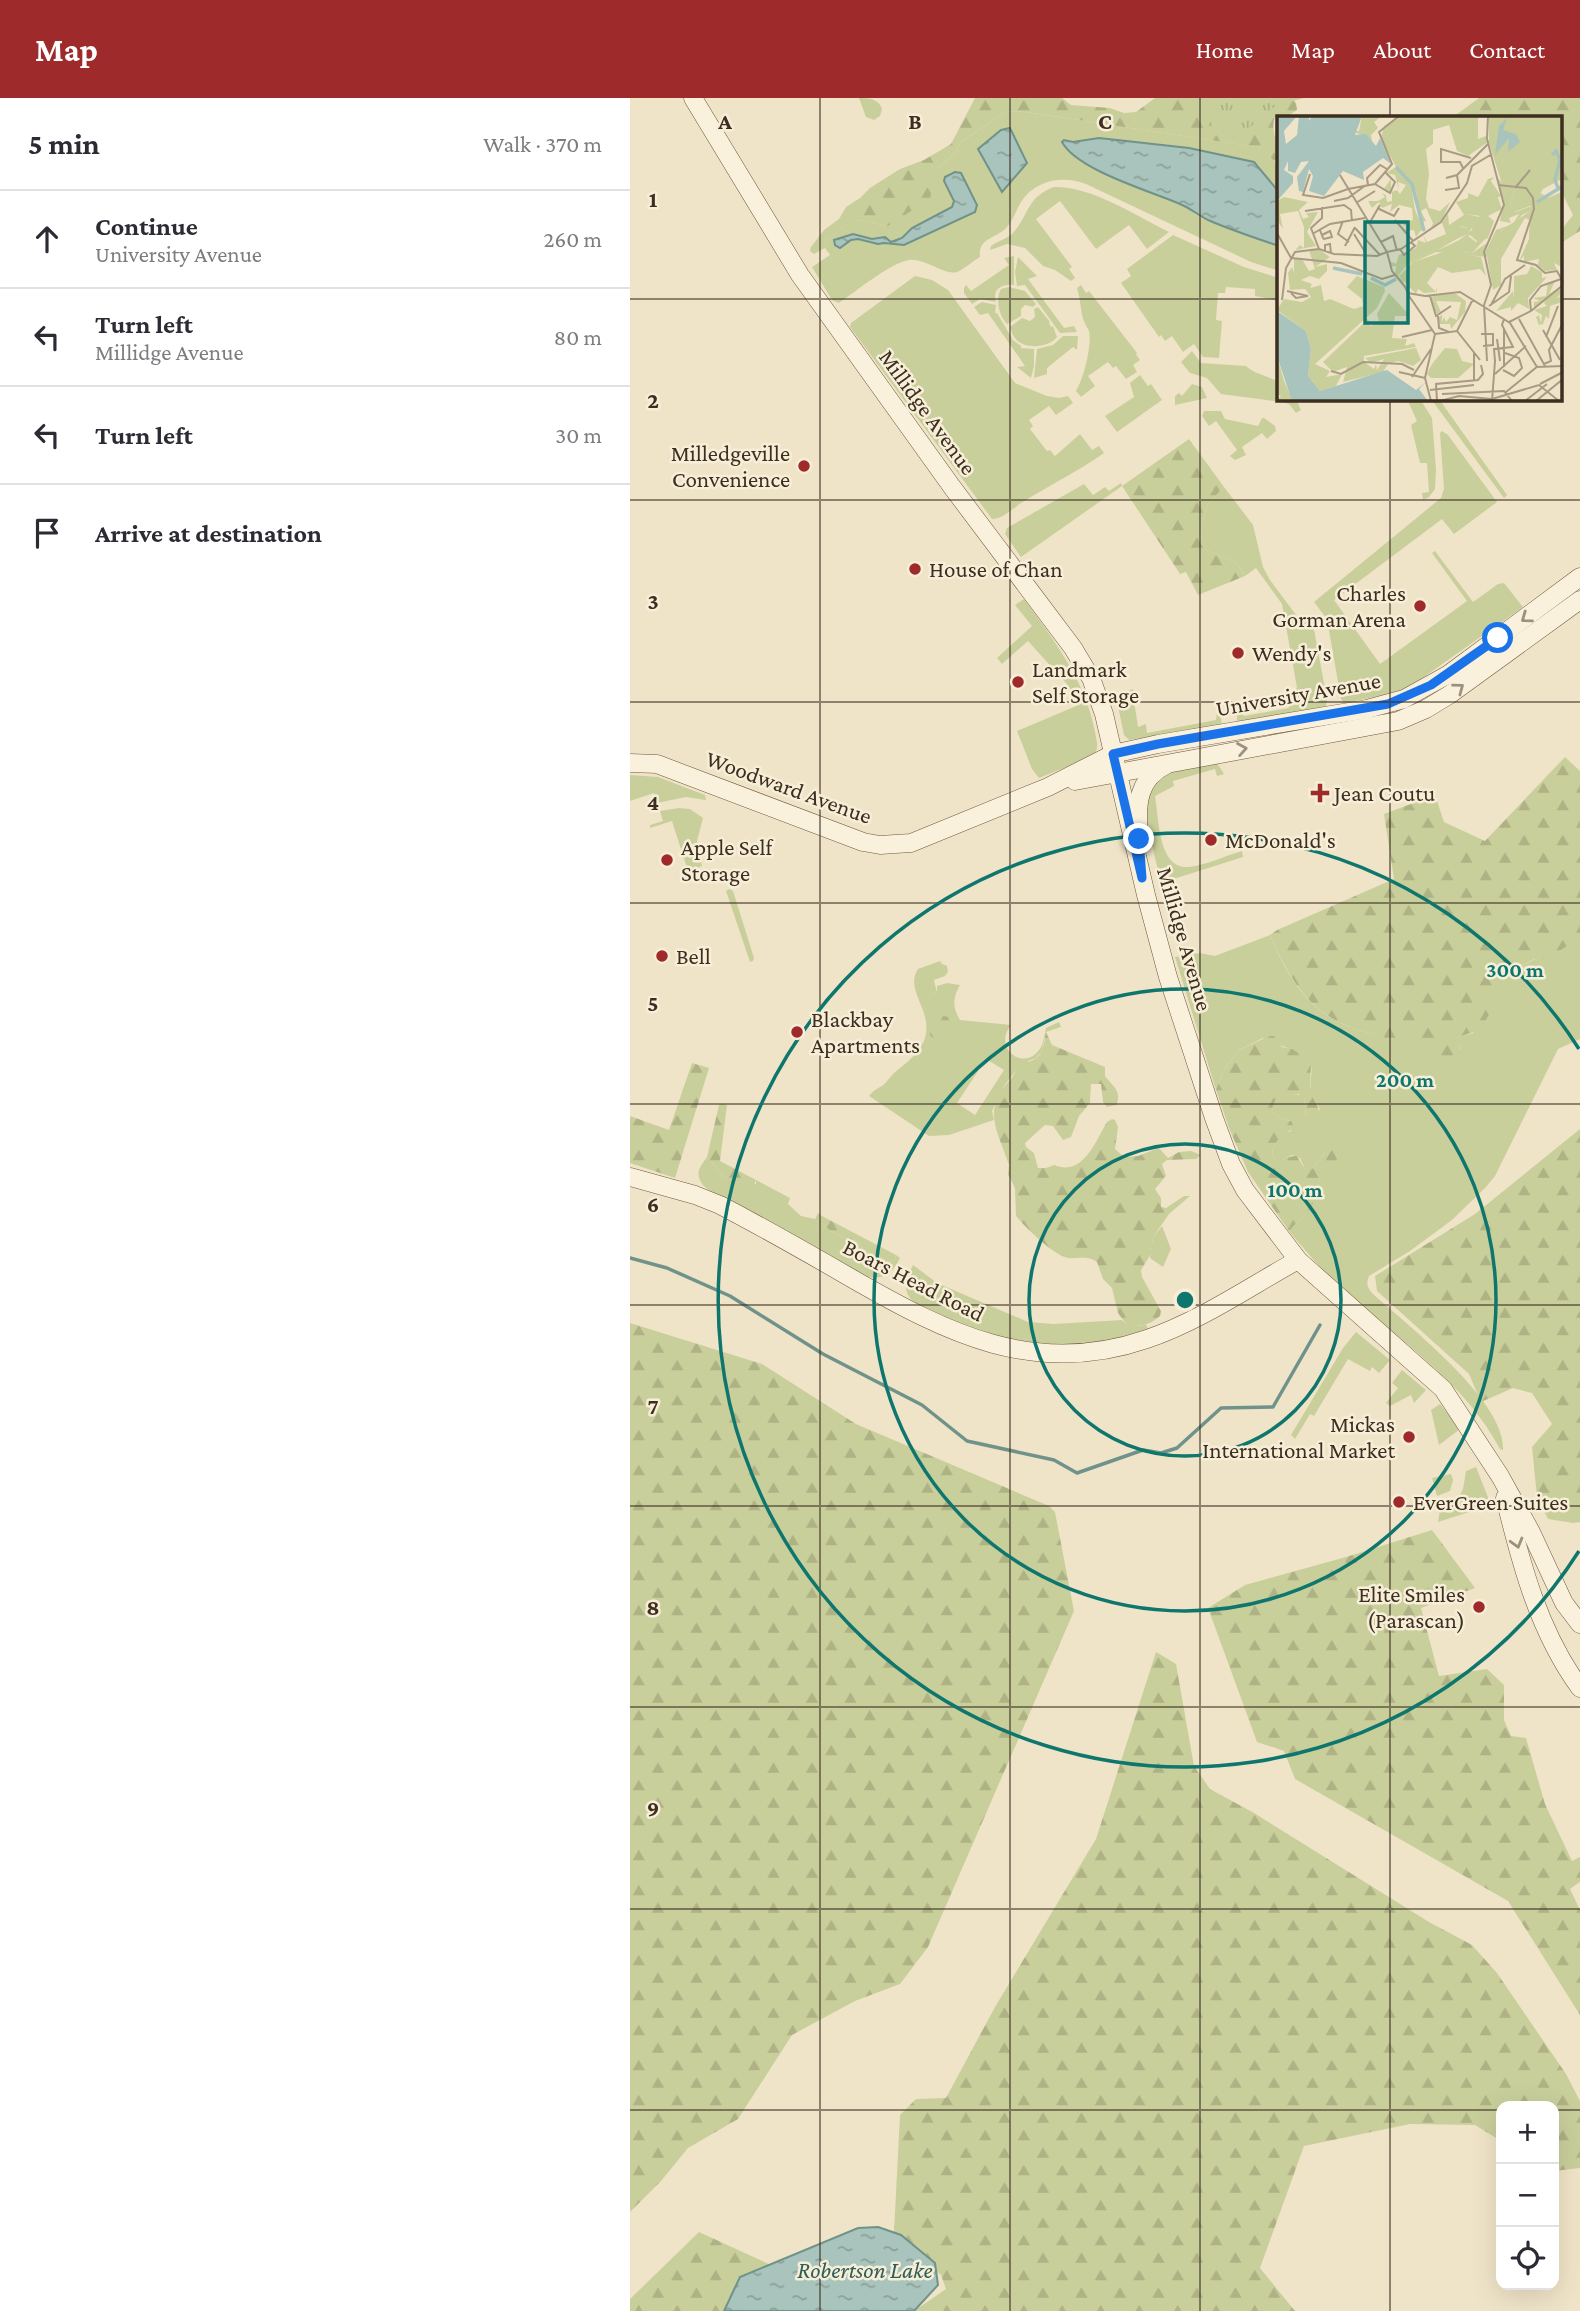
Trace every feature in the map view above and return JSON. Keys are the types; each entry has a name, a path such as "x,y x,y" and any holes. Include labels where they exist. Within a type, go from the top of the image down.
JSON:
{"main road":[{"name":"Millidge Avenue","path":"693,98 800,275 952,487 1083,663 1104,714 1168,977 1231,1164 1253,1203 1298,1260 1340,1300 1439,1384 1500,1476 1531,1532 1564,1603 1580,1625"},
{"name":"University Avenue","path":"1115,763 1158,744 1367,709 1404,699 1449,674 1580,577"},
{"name":"University Avenue","path":"1115,763 1175,761 1384,724 1412,716 1450,695 1580,600"},
{"path":"1142,878 1138,819 1140,794 1145,780 1151,774 1175,761"},
{"name":"Woodward Avenue","path":"630,763 657,764 846,836 880,845 911,843 1048,787 1115,763"},
{"name":"Boars Head Road","path":"630,1177 695,1195 720,1205 944,1328 988,1345 1033,1352 1085,1352 1146,1340 1186,1322 1298,1260"},
{"name":"Millidge Avenue","path":"1500,1476 1511,1524 1538,1613 1569,1673 1580,1688"},
{"path":"1538,1613 1544,1607 1552,1606 1580,1625"},
{"path":"1555,1646 1580,1663"}],"green space":[{"path":"859,98 879,103 882,109 880,116 874,120 866,117"},
{"path":"975,98 1062,98 1071,105 1110,108 1124,113 1136,112 1155,98 1213,98 1273,104 1292,99 1297,110 1288,116 1275,117 1273,124 1277,156 1274,161 1262,148 1006,111 960,143 955,154 935,170 930,199 886,227 859,220 848,224 826,241 825,248 814,254 810,251 824,230 839,219 846,207 870,188 900,169 924,160 951,144"},
{"path":"1212,98 1304,98 1275,106 1235,140 1208,125"},
{"path":"1479,98 1580,98 1580,231 1562,242 1562,229 1573,215 1562,193 1562,116 1454,116"},
{"path":"1006,111 1263,148 1277,165 1277,189 1258,165 1182,147 1099,138 1063,145 1081,161 1116,179 1187,207 1209,220 1277,245 1277,270 1251,262 1086,184 1059,180 1042,184 1027,195 1007,227 987,240 981,246 980,257 960,271 947,272 909,260 884,272 839,303 832,300 812,267 830,255 825,248 826,241 854,221 866,221 886,227 935,170 955,154 960,143"},
{"path":"1054,187 1098,196 1169,232 1147,249 1129,225 1096,249 1060,201 1036,219 1072,267 1069,269 1075,278 1071,281 1055,270 1043,266 1025,248 1007,244 990,250 991,246 1012,234 1038,196"},
{"path":"1173,235 1244,267 1277,277 1277,301 1255,296 1255,289 1226,287 1225,293 1218,293 1216,320 1222,321 1219,358 1203,357 1194,344 1183,352 1172,336 1165,341 1161,335 1159,337 1121,283 1131,276 1127,269"},
{"path":"1014,256 1014,285 999,288 996,302 980,299 972,304 964,293 966,285 971,291 1009,265 1004,258"},
{"path":"1018,257 1037,276 1028,279 1064,328 1074,326 1077,332 1060,333 1025,285 1017,286 1015,272"},
{"path":"915,276 932,280 948,290 1015,383 1047,396 1068,396 1073,403 1056,415 1049,406 1029,420 1033,426 1030,429 1047,451 1050,450 1055,456 1080,434 1092,450 1099,446 1104,453 1004,516 992,519 850,327 851,323"},
{"path":"1081,285 1086,293 1089,291 1140,360 1133,365 1137,372 1126,379 1116,366 1113,368 1108,362 1088,376 1095,386 1081,397 1076,391 1087,361 1090,337 1077,288"},
{"path":"1009,287 1025,291 1036,304 1033,307 1025,305 1021,309 1021,316 1007,324 1000,312 998,298 1001,289"},
{"path":"982,302 996,305 995,313 1021,348 1034,349 1031,378 1017,367 1025,366 988,313 980,315 974,307"},
{"path":"1038,307 1051,327 1053,326 1057,337 1053,341 1036,346 1019,342 1010,327 1022,318 1030,321 1035,317 1034,309"},
{"path":"1063,336 1078,336 1077,350 1073,347 1047,368 1047,374 1034,378 1037,349 1053,345"},
{"path":"1192,351 1201,363 1246,366 1277,381 1277,401 1297,401 1301,410 1296,413 1289,404 1282,402 1221,394 1207,378 1190,373 1181,362"},
{"path":"1140,375 1148,386 1151,384 1162,400 1117,432 1105,416 1134,397 1130,383"},
{"path":"1192,384 1202,387 1207,398 1175,405 1175,396 1179,393 1182,396"},
{"path":"1408,401 1421,401 1432,418 1435,489 1423,500 1422,493 1429,492 1427,463 1420,463 1411,425 1417,421"},
{"path":"1432,401 1440,401 1507,495 1504,498"},
{"path":"1204,411 1221,411 1225,419 1258,426 1264,418 1275,426 1276,431 1267,439 1262,433 1242,447 1246,455 1235,460 1230,456 1237,450 1216,421 1209,426 1202,416"},
{"path":"1442,431 1448,435 1497,502 1454,534 1442,519 1334,600 1380,664 1467,601 1432,553 1435,551 1473,602 1498,584 1504,583 1523,607 1411,686 1390,694 1344,703 1341,699 1327,619 1314,602 1441,498 1444,489"},
{"path":"1189,439 1224,487 1208,504 1201,526 1202,544 1206,550 1237,563 1245,576 1198,595 1186,572 1180,574 1122,486"},
{"path":"1121,483 1122,486 1021,557 1005,534 1007,528 1084,484 1093,495 1105,487 1109,491"},
{"path":"1224,487 1253,525 1263,567 1270,580 1302,623 1310,621 1313,624 1327,699 1326,707 1237,723 1237,709 1244,716 1288,708 1291,705 1287,697 1297,688 1282,604 1256,568 1245,576 1237,563 1206,550 1202,544 1201,526 1208,504"},
{"path":"1024,599 1076,679 1091,714 1097,743 1096,752 1091,757 1039,778 1032,769 1017,731 1081,704 1028,641 1002,664 997,658 1032,626 1015,605"},
{"path":"1133,689 1134,691 1128,694 1135,707 1138,727 1146,724 1147,733 1216,720 1217,712 1222,725 1129,740 1124,735 1116,696"},
{"path":"1565,757 1580,771 1580,937 1549,958 1534,959 1521,966 1479,1030 1456,1038 1462,1053 1453,1068 1442,1069 1420,1049 1333,1019 1307,998 1287,969 1270,935 1394,879 1384,814 1435,795 1444,822 1485,841"},
{"path":"1214,758 1224,774 1217,776 1215,769 1173,781 1174,786 1155,796 1162,841 1171,860 1179,866 1195,866 1242,851 1243,857 1161,883 1143,807 1162,770"},
{"path":"630,775 658,777 705,795 706,800 686,797 657,803 654,793 630,801"},
{"path":"690,809 703,818 697,841 702,866 688,871 672,821 650,828 650,825 663,821 660,811"},
{"path":"726,891 733,891 754,958 750,962"},
{"path":"1270,935 1286,969 1306,998 1319,1009 1350,1027 1415,1046 1432,1059 1461,1049 1455,1038 1473,1033 1521,966 1580,937 1580,1039 1558,1049 1495,1176 1486,1187 1452,1220 1410,1251 1369,1276 1368,1281 1368,1288 1373,1294 1430,1344 1472,1387 1489,1409 1500,1430 1503,1450 1455,1388 1341,1287 1289,1231 1307,1212 1325,1152 1312,1169 1305,1169 1300,1158 1292,1155 1281,1161 1276,1160 1272,1155 1274,1146 1280,1137 1291,1131 1291,1121 1278,1117 1273,1108 1277,1098 1288,1094 1301,1095 1304,1098 1306,1117 1320,1110 1312,1092 1311,1066 1308,1061 1297,1053 1263,1038 1239,1050 1223,1071 1216,1090 1175,957 1200,953 1215,956"},
{"path":"940,961 942,963 932,968 926,992 934,994 937,986 947,983 960,985 954,1002 960,1020 1011,1025 1005,1042 1012,1054 1019,1058 1033,1056 1042,1045 1046,1028 1059,1022 1061,1027 1046,1032 1042,1051 1036,1058 1021,1064 1004,1086 992,1111 994,1120 949,1135 929,1136 869,1096 913,1056 923,1043 926,1022 914,986 918,969","holes":["986,1059 1004,1070 975,1115 957,1103"]},
{"path":"940,963 947,966 948,972 934,980 937,993 920,990 921,981 926,974"},
{"path":"933,1016 948,1017 951,1028 934,1039 930,1035"},
{"path":"1046,1032 1052,1045 1105,1067 1105,1076 1116,1089 1118,1100 1116,1105 1107,1107 1103,1102 1101,1084 1091,1084 1090,1103 1079,1116 1071,1137 1063,1140 1053,1126 1045,1125 1025,1143 1034,1153 1038,1168 1073,1166 1080,1162 1093,1148 1107,1122 1112,1119 1118,1127 1115,1149 1124,1157 1138,1156 1159,1148 1168,1158 1179,1152 1191,1151 1201,1155 1196,1159 1167,1160 1162,1164 1166,1176 1155,1189 1161,1198 1161,1207 1166,1208 1184,1196 1190,1196 1169,1214 1153,1237 1151,1254 1141,1270 1142,1277 1161,1311 1160,1316 1148,1324 1126,1324 1118,1313 1112,1288 1103,1279 1097,1262 1056,1253 1016,1216 1015,1188 1008,1174 1009,1165 997,1131 994,1111 1001,1091 1018,1067 1039,1055"},
{"path":"1274,1036 1282,1047 1292,1049 1308,1059 1311,1065 1310,1086 1321,1116 1320,1120 1309,1121 1304,1098 1299,1094 1277,1098 1273,1112 1278,1117 1291,1121 1294,1127 1277,1141 1272,1155 1276,1160 1297,1156 1305,1169 1312,1169 1325,1152 1332,1150 1336,1155 1338,1167 1307,1212 1289,1231 1248,1172 1216,1090 1223,1071 1239,1050"},
{"path":"692,1063 709,1068 675,1178 630,1163 630,1116 669,1130"},
{"path":"719,1105 727,1105 720,1161 756,1180 753,1187 725,1178 707,1157"},
{"path":"1580,1129 1580,1522 1573,1523 1548,1519 1537,1497 1532,1447 1552,1424 1532,1393 1513,1388 1481,1402 1469,1374 1377,1291 1375,1276 1475,1214"},
{"path":"707,1157 725,1178 756,1184 756,1180 790,1198 788,1204 801,1216 815,1219 818,1213 829,1230 856,1241 864,1250 891,1262 896,1255 900,1258 888,1274 868,1277 708,1189 700,1181 698,1174"},
{"path":"822,1216 896,1255 895,1260 891,1262 864,1250 856,1241 833,1233 822,1223"},
{"path":"1162,1226 1171,1249 1163,1267 1150,1258 1153,1237"},
{"path":"913,1265 937,1283 1028,1322 1053,1324 1122,1320 1126,1324 1146,1324 1148,1329 1080,1344 1043,1344 990,1334 939,1315 914,1302 906,1287"},
{"path":"630,1323 762,1364 856,1424 1049,1506 1055,1512 1074,1611 928,1947 900,1984 855,2001 792,2035 738,2119 688,2148 661,2181 630,2212"},
{"path":"1356,1332 1390,1360 1379,1373 1372,1367 1370,1371 1348,1359 1314,1416 1310,1414 1295,1439 1291,1435 1343,1348"},
{"path":"1402,1370 1426,1390 1414,1403 1411,1395 1390,1406 1386,1403 1398,1388 1392,1383"},
{"path":"1440,1404 1460,1429 1439,1445 1431,1410"},
{"path":"1476,1467 1491,1505 1438,1522 1440,1510 1457,1500 1463,1489 1466,1471"},
{"path":"1451,1474 1453,1480 1450,1491 1437,1496 1432,1478"},
{"path":"1432,1530 1475,1588 1421,1608 1439,1676 1487,1669 1504,1685 1504,1720 1511,1736 1526,1738 1545,1804 1572,1861 1580,1857 1580,1882 1570,1889 1580,1910 1580,2015 1508,1901 1295,1779 1284,1751 1257,1742 1208,1608 1245,1585"},
{"path":"1156,1652 1176,1664 1194,1766 1210,1789 1254,1813 1429,1922 1472,1945 1497,1973 1566,2074 1580,2101 1580,2168 1559,2170 1559,2101 1496,2101 1496,2138 1475,2125 1410,2124 1304,2146 1260,2268 1295,2311 914,2311 946,2289 941,2275 936,2271 935,2263 894,2232 900,2115 916,2099 946,2098 995,2007 1096,1839"},
{"path":"699,2232 771,2265 740,2277 724,2311 630,2311 630,2299"}],"water":[{"path":"1010,128 1027,163 1002,192 978,149 1001,130"},
{"path":"1099,138 1189,148 1254,162 1277,190 1277,245 1217,224 1184,206 1098,170 1070,152 1062,142"},
{"path":"955,172 961,173 977,205 975,212 904,245 878,244 858,239 851,240 840,248 835,245 834,240 853,234 872,239 885,237 891,242 902,238 912,228 952,207 954,201 944,181 945,177"},
{"name":"Robertson Lake","path":"878,2227 901,2235 935,2263 938,2285 914,2311 724,2311 740,2277 858,2228"}],"waterway":[{"path":"630,1258 667,1268 730,1296 823,1354 922,1405 967,1441 1054,1460 1077,1473 1143,1450 1161,1453 1177,1448 1221,1408 1273,1407 1320,1325"}],"place":[{"name":"Milledgeville Convenience","path":"804,466"},
{"name":"House of Chan","path":"915,569"},
{"name":"Charles Gorman Arena","path":"1420,606"},
{"name":"Wendy's","path":"1238,653"},
{"name":"Landmark Self Storage","path":"1018,682"},
{"name":"Jean Coutu","path":"1320,793"},
{"name":"McDonald's","path":"1211,840"},
{"name":"Apple Self Storage","path":"667,860"},
{"name":"Bell","path":"662,956"},
{"name":"Blackbay Apartments","path":"797,1032"},
{"name":"Mickas International Market","path":"1409,1437"},
{"name":"EverGreen Suites","path":"1399,1502"},
{"name":"Elite Smiles (Parascan)","path":"1479,1607"}],"route":[{"path":"1139,839 1142,878 1113,754 1388,704 1431,685 1498,638"}]}
